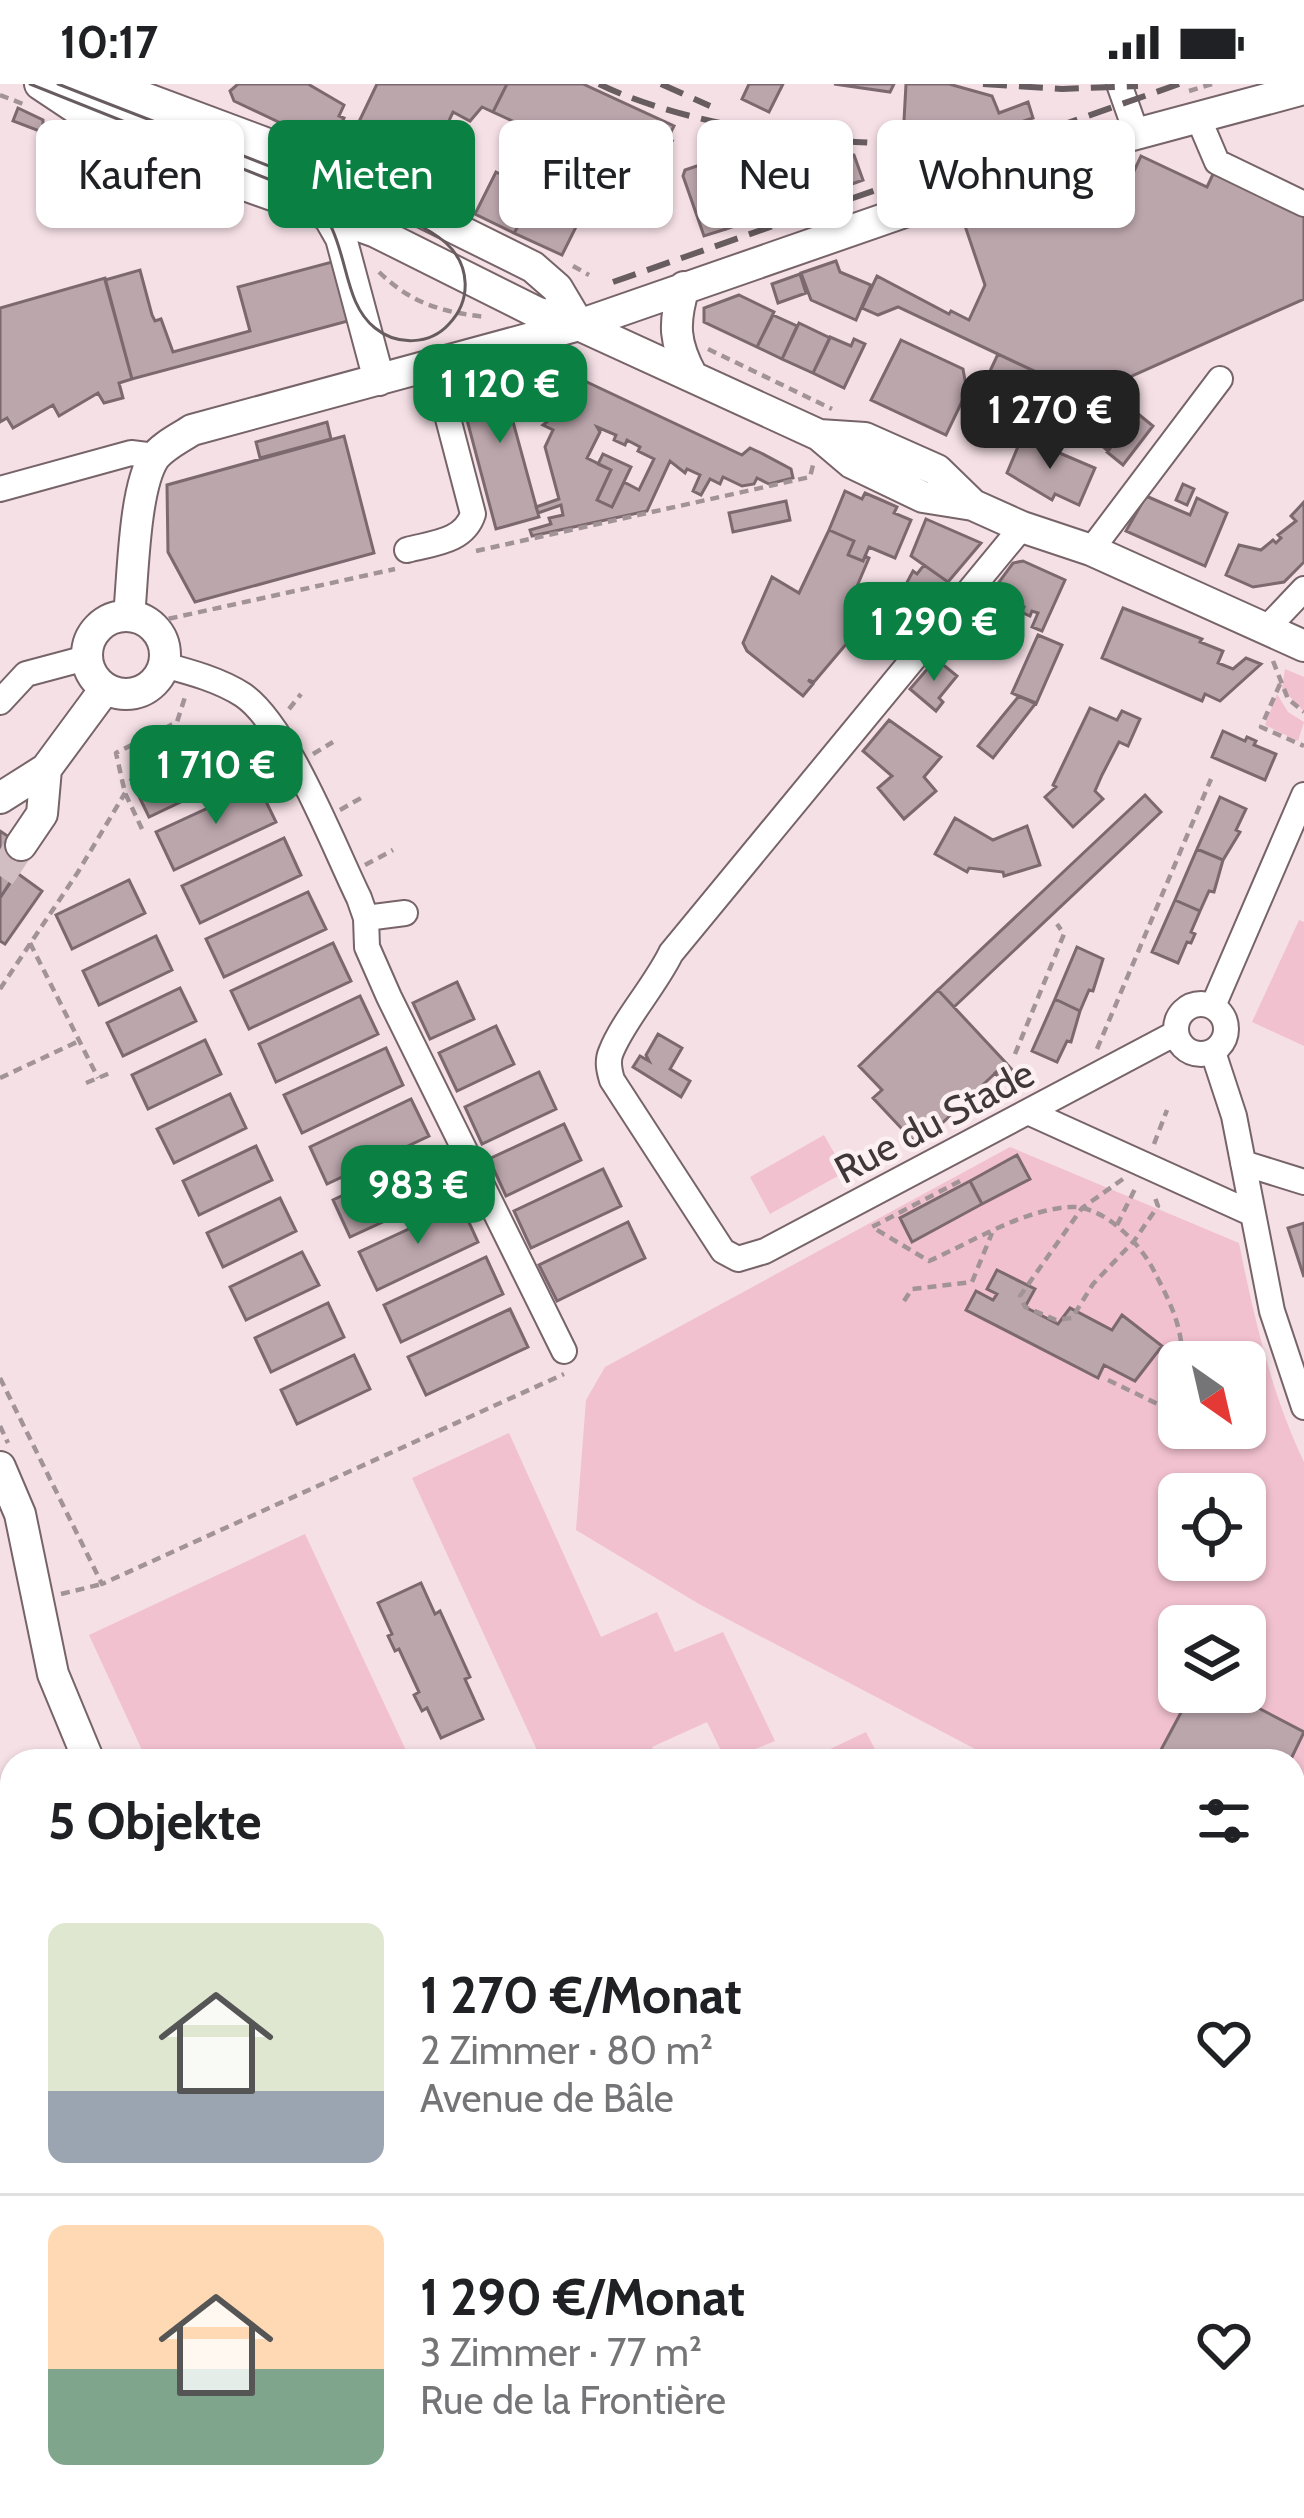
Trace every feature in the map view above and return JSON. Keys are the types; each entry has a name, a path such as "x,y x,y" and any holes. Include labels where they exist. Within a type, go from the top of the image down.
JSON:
{"main road":[{"path":"44,84 130,144 268,195"},
{"path":"68,84 142,97 300,156 395,199 533,267 557,288 579,325"},
{"path":"138,620 139,513 155,456 192,430 579,325 1136,132 1304,89"},
{"path":"335,228 380,380"},
{"path":"363,228 536,311 579,325 819,436 861,467 923,497 973,505 1091,550 1284,636"},
{"path":"684,286 674,332 692,376"},
{"path":"819,436 865,438 902,454 937,470 973,505"},
{"path":"117,617 138,620 164,646 164,665 153,683 135,694 105,689 92,676 86,658 91,636 117,617"},
{"path":"0,798 46,770 105,689"},
{"path":"21,845 42,814 46,770"},
{"path":"0,1467 20,1514 53,1674 84,1749"}],"street":[{"path":"1119,84 1136,132"},
{"path":"1197,115 1217,162 1304,205"},
{"path":"410,558 456,537 469,526 473,514 434,365"},
{"path":"1091,550 1220,380"},
{"path":"0,489 131,453 155,456"},
{"name":"Rue du Stade","path":"1022,527 671,953 611,1051 612,1080 723,1251 739,1258 765,1251 1176,1033"},
{"path":"1284,636 1304,589"},
{"path":"0,702 26,674 86,658"},
{"path":"164,665 243,695 266,717 290,758 366,918 367,947 405,1030 564,1351"},
{"path":"1213,1006 1304,795"},
{"path":"366,918 405,913"},
{"path":"1192,1005 1213,1006 1225,1018 1224,1041 1213,1052 1193,1053 1176,1033 1177,1021 1192,1005"},
{"path":"1213,1052 1234,1116 1272,1312 1304,1407"},
{"path":"1028,1112 1252,1214"},
{"path":"1244,1162 1304,1182"}],"path":[{"path":"372,266 397,290 431,309 497,322"},
{"path":"696,343 832,409 819,436"},
{"path":"456,555 810,477"},
{"path":"138,620 410,558"},
{"path":"1284,636 1272,644 1272,654 1288,699 1304,712"},
{"path":"1280,684 1261,727 1304,746"},
{"path":"142,830 125,793 116,753 178,722 186,693"},
{"path":"289,709 301,694"},
{"path":"313,754 333,742"},
{"path":"1110,1068 1096,1045 1211,778"},
{"path":"0,989 125,793"},
{"path":"340,810 361,798"},
{"path":"365,865 393,850"},
{"path":"1015,1054 1064,934 1057,924"},
{"path":"30,943 98,1078"},
{"path":"0,1078 79,1041"},
{"path":"86,1084 110,1072"},
{"path":"960,1180 872,1227 929,1261 1038,1214 1082,1208 1117,1225 1145,1251 1172,1307 1178,1341"},
{"path":"1109,1188 1082,1208 1021,1296 1025,1307 1056,1320 1072,1318 1093,1284 1158,1206"},
{"path":"1117,1225 1132,1197"},
{"path":"904,1301 911,1289 972,1282 992,1233"},
{"path":"56,1595 102,1584 572,1371 564,1351"},
{"path":"0,1378 102,1584"},
{"path":"1108,1380 1158,1404"}],"shaded area":[{"path":"1285,669 1304,677 1304,712 1282,688"},
{"path":"1277,694 1288,712 1304,722 1298,741 1265,725"},
{"path":"1299,920 1304,922 1304,1046 1252,1022"},
{"path":"824,1135 845,1172 770,1214 750,1177"},
{"path":"1010,1147 1239,1243 1261,1341 1158,1341 1158,1449 1266,1449 1266,1358 1304,1462 1304,1749 975,1749 699,1604 576,1530 586,1400 605,1367"},
{"path":"509,1433 601,1637 657,1612 675,1652 723,1632 775,1741 755,1749 720,1749 707,1722 653,1749 536,1749 412,1478"},
{"path":"305,1534 405,1749 141,1749 89,1635"},
{"path":"866,1732 875,1749 830,1749"}],"building":[{"path":"238,84 308,84 344,105 339,116 344,118 274,120 234,101 230,91"},
{"path":"377,84 507,84 493,112 482,107 471,120 453,112 449,120 360,120"},
{"path":"507,84 583,84 661,120 510,120 493,112"},
{"path":"749,84 783,84 769,112 742,99"},
{"path":"834,84 894,84 890,92"},
{"path":"906,84 949,84 992,96 999,113 1028,102 1033,118 1027,120 904,120"},
{"path":"18,108 43,120 36,120 36,130 13,121"},
{"path":"853,155 854,155 863,180 853,184"},
{"path":"1141,156 1207,187 1214,172 1304,213 1304,299 1087,396 898,307 878,315 862,308 877,276 969,320 985,285 966,228 1135,228 1135,169"},
{"path":"697,166 697,216 683,176 685,170"},
{"path":"496,172 499,173 499,226 475,214"},
{"path":"517,228 576,228 562,255 514,233"},
{"path":"701,228 726,229 704,236"},
{"path":"836,261 840,272 871,285 856,320 811,300 801,273"},
{"path":"332,262 348,321 132,379 105,280 140,270 152,315 155,321 161,319 173,352 250,331 238,287"},
{"path":"800,274 806,293 778,303 772,284"},
{"path":"105,278 132,379 119,383 123,398 104,403 98,393 59,416 53,405 13,428 7,418 0,422 0,308"},
{"path":"739,295 774,312 757,347 704,322 704,308"},
{"path":"773,315 797,326 782,359 757,347"},
{"path":"799,323 830,338 813,373 782,359"},
{"path":"830,337 851,346 854,339 865,344 844,388 813,373"},
{"path":"901,340 963,369 967,391 946,435 871,400"},
{"path":"998,354 1087,396 1064,406 990,371"},
{"path":"524,368 530,390 506,396 539,517 496,529 458,386"},
{"path":"572,375 742,455 750,448 761,453 791,469 793,478 769,484 757,478 754,484 742,486 723,477 720,484 710,479 701,495 693,491 700,475 687,469 685,473 670,461 647,511 532,536 530,530 563,515 561,505 538,513 536,507 559,499 545,447 553,430 543,425 552,418","holes":["597,427 616,435 614,440 625,445 627,440 654,459 639,490 624,482 612,507 597,500 611,470 587,458 600,432"]},
{"path":"989,376 1025,393 1009,427 973,410"},
{"path":"1137,413 1153,426 1123,465 1107,452"},
{"path":"327,422 331,439 260,458 256,442"},
{"path":"1103,426 1110,431 1100,444 1093,438"},
{"path":"1110,431 1118,438 1108,451 1100,444"},
{"path":"344,436 374,553 195,602 168,552 167,485"},
{"path":"1022,437 1095,468 1079,505 1055,494 1052,500 1007,473"},
{"path":"603,454 631,467 612,507 597,500 611,470 598,464"},
{"path":"1183,484 1194,489 1187,505 1176,500"},
{"path":"845,491 862,499 865,493 879,499 911,520 895,558 869,547 863,561 848,555 854,541 829,530"},
{"path":"1146,496 1190,515 1197,498 1227,513 1205,566 1126,531"},
{"path":"786,501 790,520 733,532 729,513"},
{"path":"1304,502 1304,562 1284,582 1253,587 1226,575 1239,545 1261,550 1273,540 1276,543 1281,538 1278,535 1296,521 1291,516"},
{"path":"926,519 981,543 948,582 911,556"},
{"path":"829,530 854,541 848,555 863,561 869,558 849,605 864,623 814,682 808,680 813,684 803,696 743,643 772,577 799,593"},
{"path":"1023,561 1065,580 1042,631 1032,627 1038,613 1032,611 1030,616 1021,612 1024,607 991,593 1013,563"},
{"path":"924,565 948,582 927,608 903,590 913,571 917,574"},
{"path":"897,585 927,608 921,616 894,592"},
{"path":"1123,608 1223,651 1218,663 1233,669 1246,658 1261,664 1220,701 1205,694 1202,701 1102,658"},
{"path":"1038,635 1062,645 1036,704 1012,693"},
{"path":"936,659 957,676 939,698 943,702 936,711 910,689"},
{"path":"1019,696 1036,703 993,758 978,746"},
{"path":"1090,708 1117,720 1122,711 1140,719 1128,746 1119,742 1102,775 1095,791 1103,799 1073,827 1045,797 1056,787"},
{"path":"889,720 941,757 924,777 936,791 904,819 878,788 892,776 863,751"},
{"path":"1223,731 1245,741 1247,737 1276,754 1265,780 1212,757"},
{"path":"233,732 250,769 149,817 131,780"},
{"path":"258,785 276,822 174,870 156,832"},
{"path":"1145,795 1161,812 954,1007 938,990"},
{"path":"1220,797 1246,809 1236,830 1240,832 1223,860 1197,849"},
{"path":"955,818 993,840 1027,826 1040,865 1004,876 1003,872 969,868 967,872 935,854"},
{"path":"0,831 30,851 0,898"},
{"path":"284,838 301,875 200,923 182,886"},
{"path":"1197,849 1223,860 1214,892 1209,891 1200,911 1175,900"},
{"path":"17,873 42,891 5,944 0,941 0,898"},
{"path":"129,880 145,913 72,949 56,915"},
{"path":"308,892 326,929 224,977 206,939"},
{"path":"1175,900 1200,911 1191,932 1195,934 1178,963 1152,952"},
{"path":"156,936 172,970 99,1005 83,971"},
{"path":"333,943 351,981 249,1029 231,991"},
{"path":"1077,947 1103,959 1093,991 1089,990 1080,1011 1055,999"},
{"path":"457,982 474,1019 430,1039 413,1003"},
{"path":"180,988 196,1021 123,1056 107,1023"},
{"path":"938,990 1006,1063 918,1146 873,1098 882,1090 859,1066"},
{"path":"360,996 378,1034 276,1082 259,1044"},
{"path":"1055,999 1080,1011 1071,1042 1067,1041 1057,1062 1032,1051"},
{"path":"496,1026 514,1064 457,1091 439,1053"},
{"path":"658,1034 682,1048 670,1069 690,1081 681,1097 633,1067 640,1056 649,1061 646,1055"},
{"path":"205,1040 221,1074 148,1109 132,1075"},
{"path":"386,1048 403,1085 302,1133 284,1095"},
{"path":"1006,1063 1027,1086 1016,1095 995,1073"},
{"path":"539,1072 556,1109 482,1144 465,1107"},
{"path":"230,1094 246,1128 174,1163 157,1129"},
{"path":"411,1099 429,1136 327,1184 310,1147"},
{"path":"564,1124 581,1160 506,1196 489,1159"},
{"path":"256,1146 272,1180 199,1215 183,1181"},
{"path":"435,1152 452,1190 350,1237 333,1200"},
{"path":"1017,1155 1030,1179 982,1204 970,1181"},
{"path":"603,1169 621,1206 531,1248 514,1211"},
{"path":"970,1181 982,1204 912,1242 900,1218"},
{"path":"280,1198 296,1231 223,1267 207,1233"},
{"path":"461,1205 478,1242 377,1290 359,1252"},
{"path":"628,1222 645,1258 557,1301 539,1265"},
{"path":"1304,1223 1304,1277 1288,1228"},
{"path":"302,1252 319,1285 246,1320 230,1287"},
{"path":"486,1257 503,1294 401,1342 384,1305"},
{"path":"997,1270 1035,1289 1025,1307 1058,1324 1070,1308 1112,1330 1122,1315 1158,1343 1158,1351 1135,1381 1104,1365 1098,1378 966,1310 976,1291 993,1300 997,1294 987,1289"},
{"path":"328,1303 344,1337 271,1372 255,1338"},
{"path":"510,1309 528,1347 426,1395 408,1357"},
{"path":"354,1355 370,1389 297,1424 281,1390"},
{"path":"421,1583 435,1614 440,1611 483,1719 441,1738 427,1708 422,1711 414,1695 419,1692 388,1636 392,1634 378,1603"},
{"path":"1266,1712 1304,1732 1296,1749 1161,1749 1181,1713"}],"tunnel":[{"path":"0,876 21,845"}],"tram line":[{"path":"30,84 306,194 331,227 363,315 384,334 423,339 441,331 456,315 464,294 464,272 446,243 424,228 58,84"}],"railway":[{"path":"599,84 640,101 738,127 877,143"},
{"path":"661,84 710,106"},
{"path":"983,84 1062,89 1138,86"},
{"path":"613,282 1179,84"}]}
